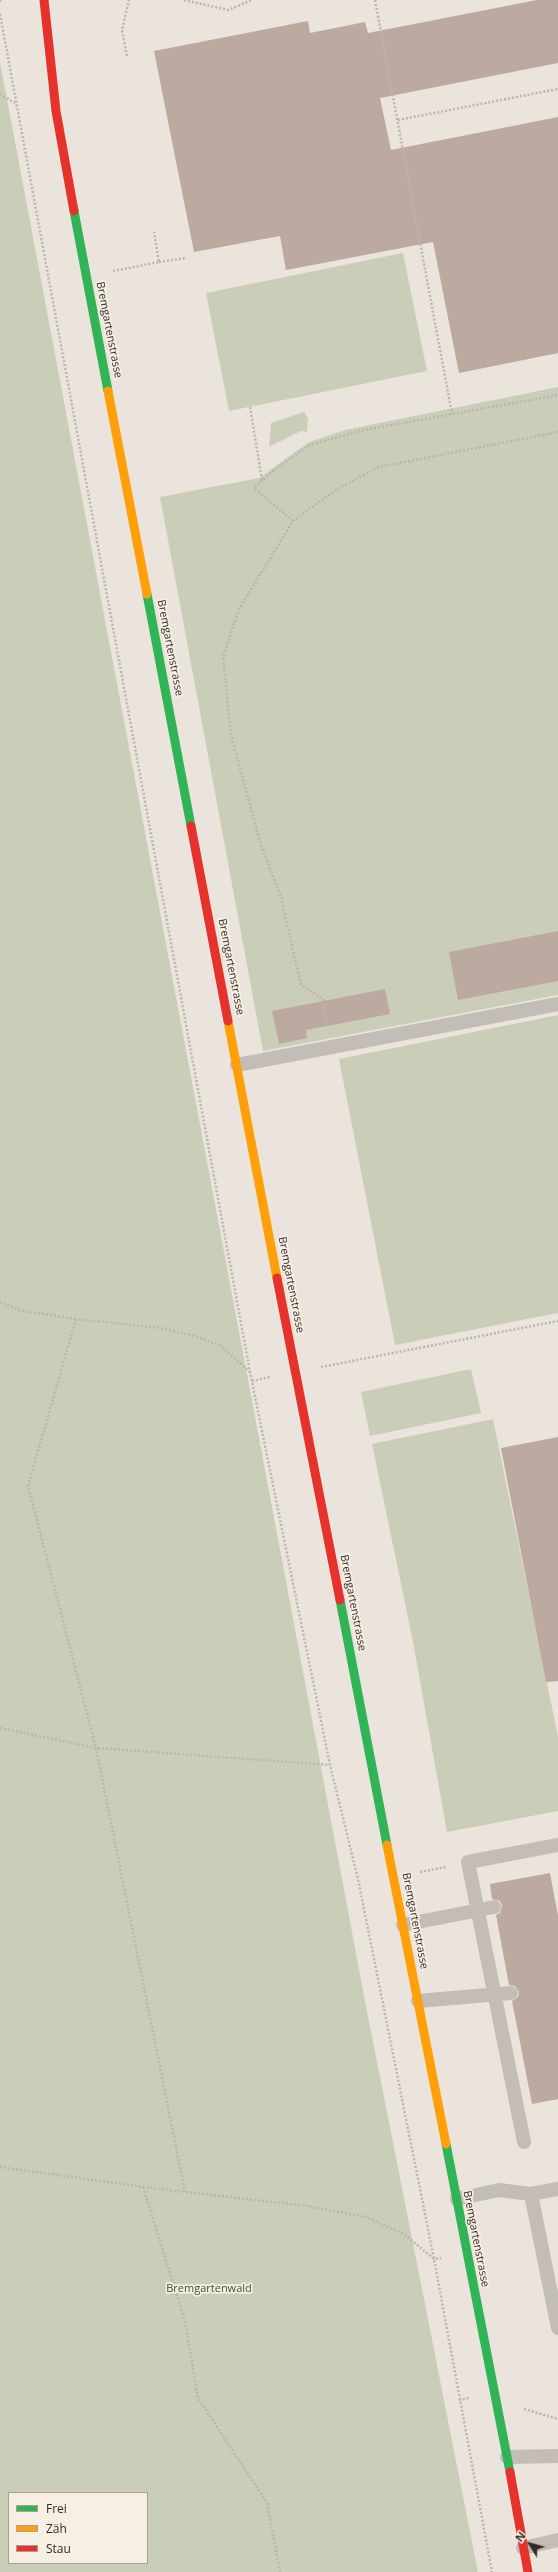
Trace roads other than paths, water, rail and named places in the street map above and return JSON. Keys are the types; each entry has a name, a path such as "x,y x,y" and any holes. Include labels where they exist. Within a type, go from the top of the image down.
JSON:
{"main road":[{"name":"Bremgartenstrasse","path":"44,0 58,127 237,1065 528,2572"}],"lane":[{"path":"237,1065 558,1004"},
{"path":"524,2142 468,1862 558,1845"},
{"path":"403,1925 494,1907"},
{"path":"418,2001 510,1993"},
{"path":"457,2199 499,2190 531,2194 558,2189"},
{"path":"531,2194 558,2328"},
{"path":"507,2457 558,2456"},
{"path":"523,2548 558,2540"}],"park label":[{"name":"Bremgartenwald","path":"209,2289"}]}
